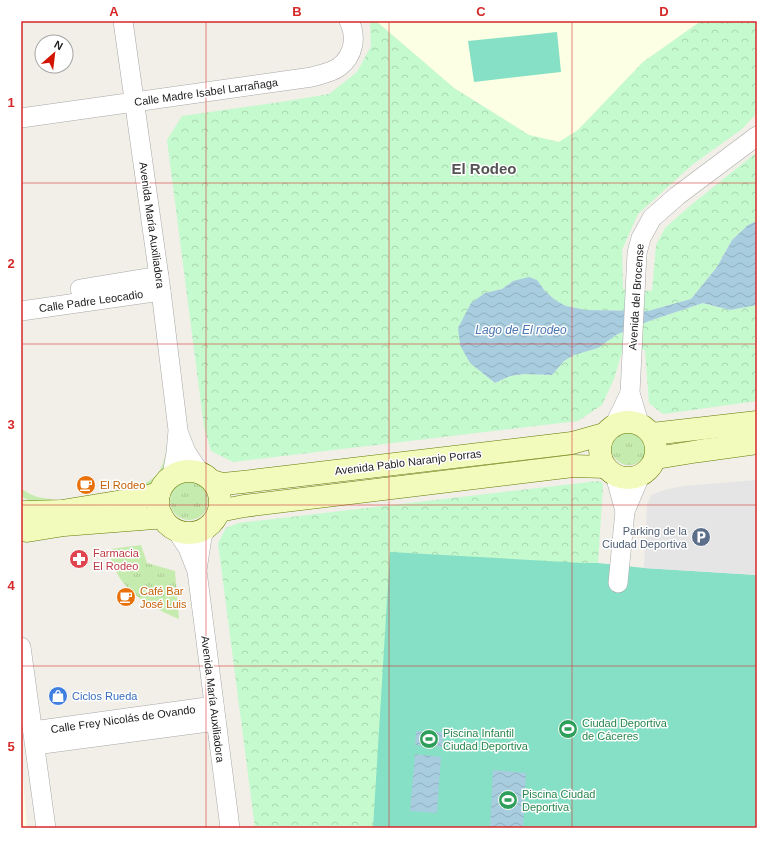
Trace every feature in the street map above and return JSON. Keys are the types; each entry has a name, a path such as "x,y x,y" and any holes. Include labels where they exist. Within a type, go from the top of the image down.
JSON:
{"main road":[{"path":"610,471 599,451 609,429 627,421 645,428 700,429 757,422"},
{"path":"23,523 64,525 169,523 186,533 202,530 213,519 244,506 573,466 610,471 628,478 640,476 650,468 656,458 657,445 645,428"},
{"name":"Avenida Pablo Naranjo Porras","path":"206,477 223,484 572,443 609,429"},
{"path":"656,458 699,450 757,443"},
{"path":"23,523 62,511 141,498 166,485 186,472 193,471 206,477 219,495 220,500 213,519"},
{"path":"166,485 158,502 169,523"}],"street":[{"name":"Avenida María Auxiliadora","path":"123,21 160,284 178,430 176,453 166,485"},
{"name":"Calle Madre Isabel Larrañaga","path":"21,118 312,77 328,73 340,66 351,50 354,41 354,32 349,21"},
{"name":"Avenida del Brocense","path":"645,428 630,393 636,273 641,238 652,218 676,196 757,136"},
{"name":"Calle Padre Leocadio","path":"21,299 160,284"},
{"name":"Calle Padre Leocadio","path":"21,311 160,284"},
{"name":"Avenida del Brocense","path":"609,429 630,393"},
{"name":"Avenida María Auxiliadora","path":"178,430 186,452 206,477"},
{"path":"610,471 625,511"},
{"path":"618,583 625,511 640,476"},
{"name":"Avenida María Auxiliadora","path":"197,571 202,538 213,519"},
{"name":"Avenida María Auxiliadora","path":"169,523 188,548 197,571 230,828"},
{"path":"21,647 26,711 34,738 46,828"},
{"name":"Calle Frey Nicolás de Ovando","path":"34,738 215,714"}],"shaded area":[{"path":"376,21 701,21 643,62 578,130 559,142 529,135 454,88"},
{"name":"Parking de la Ciudad Deportiva","path":"757,480 757,575 644,568 647,505 651,495 667,489 684,486"},
{"path":"21,753 27,828 21,828"}],"green space":[{"path":"370,21 376,21 454,88 529,135 559,142 578,130 643,62 701,21 757,21 757,113 742,129 692,165 638,214 622,250 623,289 652,291 656,245 665,228 757,152 757,221 748,225 732,240 717,267 691,299 648,311 586,310 566,306 555,300 545,291 537,280 513,281 502,289 485,293 472,303 458,328 470,363 495,383 510,376 524,374 552,375 564,361 574,355 597,348 616,335 649,321 703,303 730,310 757,305 757,401 663,414 649,403 645,350 623,349 614,379 602,405 578,421 233,462 211,451 204,427 167,140 182,116 329,94 357,72 371,46"},
{"path":"557,32 561,72 474,82 468,41"},
{"path":"633,429 642,434 646,440 646,454 642,460 633,465 625,465 616,460 612,454 611,443 616,434 622,430"},
{"path":"167,445 166,468 163,478 155,485 129,492 129,487 146,482 157,474 161,469"},
{"path":"598,481 602,482 603,486 598,563 583,563 374,828 255,828 218,543 226,528 238,523"},
{"path":"189,482 202,488 208,501 202,514 189,520 176,514 170,501 176,488"},
{"path":"21,488 35,496 51,499 52,504 36,502 24,498 21,496"},
{"path":"141,545 147,563 175,571 179,619 159,610 141,599 125,585 119,577 111,560 111,549"},
{"name":"Ciudad Deportiva de Cáceres","path":"390,552 598,563 644,568 757,575 757,828 373,828"}],"water":[{"name":"Lago de El rodeo","path":"757,221 757,305 730,310 703,303 649,321 616,335 598,348 574,355 564,361 552,375 524,374 510,376 495,383 470,363 460,345 458,328 471,303 485,293 502,289 513,281 529,277 537,280 545,291 555,300 566,306 586,310 648,311 691,299 717,267 732,240 748,225"},
{"name":"Piscina Infantil Ciudad Deportiva","path":"416,731 444,732 442,747 415,745"},
{"path":"415,754 441,757 437,813 410,811"},
{"name":"Piscina Ciudad Deportiva","path":"493,770 526,773 523,828 490,828"}],"place":[{"name":"El Rodeo","path":"86,485"},
{"name":"Parking de la Ciudad Deportiva","path":"701,537"},
{"name":"Farmacia El Rodeo","path":"79,559"},
{"name":"Café Bar José Luis","path":"126,597"},
{"name":"Ciclos Rueda","path":"58,696"},
{"name":"Ciudad Deportiva de Cáceres","path":"568,729"},
{"name":"Piscina Infantil Ciudad Deportiva","path":"429,739"},
{"name":"Piscina Ciudad Deportiva","path":"508,800"}],"district":[{"name":"El Rodeo","path":"484,169"}]}
